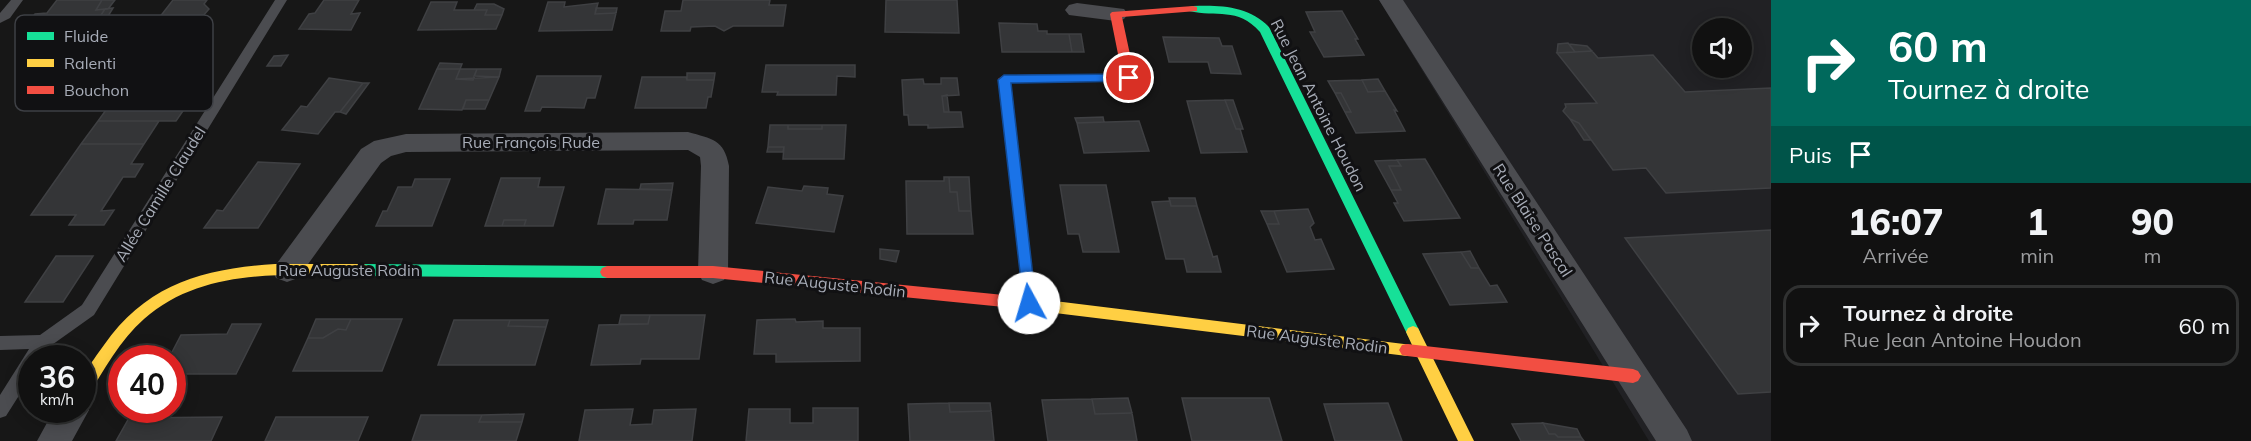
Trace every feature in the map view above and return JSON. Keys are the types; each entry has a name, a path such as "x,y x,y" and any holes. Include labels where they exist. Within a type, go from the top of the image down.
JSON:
{"street":[{"name":"Rue Blaise Pascal","path":"1390,0 1675,441"},
{"path":"1029,303 1004,80 1129,78 1116,14 1077,10"},
{"name":"Rue Jean Antoine Houdon","path":"1116,14 1220,10 1249,15 1258,20 1270,40 1466,441"},
{"name":"Rue François Rude","path":"287,270 371,156 383,148 406,142 688,141 713,152 715,166 713,272"},
{"name":"Rue Auguste Rodin","path":"96,369 108,349 132,320 147,306 168,292 193,281 220,274 287,270 713,272 1029,303 1548,368 1634,376"},
{"path":"54,441 64,423"}],"lane":[{"path":"0,19 6,15 17,0"},
{"name":"Allée Camille Claudel","path":"213,109 281,0"},
{"name":"Allée Camille Claudel","path":"41,345 88,310 212,111"},
{"path":"0,343 43,342"},
{"name":"Allée Camille Claudel","path":"0,410 18,381"}],"shaded area":[{"path":"1379,0 1771,0 1771,441 1649,441"}],"building":[{"path":"57,0 102,0 96,10 105,9 101,15 34,15 47,13"},
{"path":"102,0 115,0 108,9 96,10"},
{"path":"173,0 207,0 204,4 209,9 204,15 161,15"},
{"path":"324,0 359,0 351,14 360,13 351,30 299,29 309,14 315,13"},
{"path":"683,0 770,0 769,5 786,5 783,26 733,26 724,31 715,26 691,27 690,31 661,31 665,11 681,11"},
{"path":"886,0 957,0 959,33 885,32"},
{"path":"431,2 457,2 454,10 487,10 485,15 502,15 496,29 418,30"},
{"path":"548,2 565,2 564,7 598,3 595,14 616,13 612,30 539,31"},
{"path":"477,4 494,4 504,9 502,15 485,15 487,10 474,10"},
{"path":"113,8 109,15 101,15 105,9"},
{"path":"596,8 617,8 616,13 595,14"},
{"path":"1342,11 1364,55 1324,57 1310,32 1315,32 1306,12"},
{"path":"999,23 1037,24 1038,31 1047,31 1047,34 1069,34 1072,52 1002,52"},
{"path":"1069,34 1081,34 1084,52 1072,52"},
{"path":"1163,37 1219,38 1222,46 1232,46 1241,74 1211,73 1208,62 1169,62"},
{"path":"1568,43 1575,52 1557,53 1558,44"},
{"path":"1569,44 1587,46 1592,51 1575,52"},
{"path":"1592,51 1598,58 1653,55 1685,92 1771,88 1771,188 1666,193 1646,168 1613,170 1579,123 1570,119 1563,111 1565,104 1597,103 1557,53"},
{"path":"288,55 281,66 267,66 274,56"},
{"path":"440,63 462,64 460,69 437,69"},
{"path":"766,65 855,65 855,77 837,76 836,95 777,95 778,92 762,92"},
{"path":"437,69 460,69 456,79 499,77 489,100 466,100 462,110 419,109"},
{"path":"460,69 477,69 473,80 456,79"},
{"path":"477,69 501,69 499,77 474,76"},
{"path":"687,73 715,73 714,80 687,80"},
{"path":"537,76 601,76 595,98 587,98 584,108 542,107 540,111 525,111"},
{"path":"642,77 686,77 687,80 714,80 706,108 635,108"},
{"path":"329,78 363,83 340,112 335,112 318,134 282,130 301,106 307,107"},
{"path":"941,78 957,78 959,95 942,96 944,112 961,112 963,127 928,128 928,125 909,125 908,115 904,115 902,80 923,79 924,84 941,84"},
{"path":"1378,79 1385,91 1368,92 1362,80"},
{"path":"1362,80 1368,92 1385,91 1405,131 1356,133 1345,112 1351,112 1341,93 1335,93 1328,81"},
{"path":"363,83 369,83 346,114 340,112"},
{"path":"1335,93 1341,93 1351,112 1345,112"},
{"path":"947,95 949,112 944,112 942,96"},
{"path":"466,100 489,100 485,109 463,109"},
{"path":"1225,100 1236,129 1240,129 1247,152 1201,153 1187,101"},
{"path":"1225,100 1233,100 1243,129 1236,129"},
{"path":"105,111 183,111 176,121 98,121"},
{"path":"1103,117 1104,122 1077,123 1075,118"},
{"path":"1570,119 1579,123 1591,140 1584,140"},
{"path":"98,121 159,121 144,144 81,144"},
{"path":"1139,121 1149,151 1084,153 1077,123"},
{"path":"770,125 788,125 788,129 822,129 822,125 846,125 844,159 783,159 784,147 768,147"},
{"path":"788,125 822,125 822,129 788,129"},
{"path":"81,144 144,144 131,164 143,164 135,177 123,177 101,211 114,210 104,225 69,225 76,215 31,215"},
{"path":"768,147 784,147 783,152 767,152"},
{"path":"1425,159 1460,218 1404,221 1394,203 1398,203 1391,190 1401,190 1389,166 1401,166 1397,160"},
{"path":"1397,160 1401,166 1389,166 1401,190 1391,190 1375,161"},
{"path":"258,162 300,164 258,228 204,228 217,210 223,211"},
{"path":"944,177 949,177 950,192 957,192 959,211 971,211 973,234 907,234 906,181 944,181"},
{"path":"949,177 969,177 971,211 959,211 957,192 950,192"},
{"path":"501,178 540,178 538,187 564,187 553,226 524,226 526,220 504,220 502,226 485,226"},
{"path":"415,179 450,179 432,226 376,226 383,211 387,211 398,187 412,187"},
{"path":"673,183 672,190 640,189 641,184"},
{"path":"1060,185 1106,185 1119,252 1083,252 1079,234 1068,234"},
{"path":"804,186 828,188 827,194 843,196 834,232 756,223 768,187 802,191"},
{"path":"606,189 672,190 667,220 634,220 633,224 598,224"},
{"path":"1169,198 1195,198 1197,206 1171,206"},
{"path":"1170,201 1171,206 1197,206 1213,257 1217,256 1221,272 1187,272 1184,259 1166,259 1152,202"},
{"path":"1308,209 1314,223 1310,227 1315,240 1321,239 1334,269 1287,272 1267,224 1279,224 1274,211"},
{"path":"1261,211 1274,211 1279,224 1267,224"},
{"path":"504,220 526,220 524,226 502,226"},
{"path":"1771,230 1771,392 1738,394 1625,238"},
{"path":"880,249 899,251 896,262 880,259"},
{"path":"1470,251 1479,268 1471,268 1461,252"},
{"path":"1461,252 1471,268 1479,268 1490,286 1497,285 1507,302 1450,305 1423,254"},
{"path":"56,256 93,256 63,302 25,302"},
{"path":"621,315 650,315 648,324 619,324"},
{"path":"650,315 705,315 699,359 641,359 640,364 591,365 599,325 648,324"},
{"path":"316,319 351,319 346,330 338,329 323,338 308,338"},
{"path":"351,319 402,319 382,371 293,371 308,338 323,338 338,329 346,330"},
{"path":"795,319 796,322 823,321 823,328 860,328 860,361 776,362 776,354 754,354 757,320"},
{"path":"454,320 510,320 508,326 546,327 535,365 438,365"},
{"path":"510,320 548,320 546,327 508,326"},
{"path":"232,324 261,324 236,374 186,374 186,345 176,345 181,335 227,334"},
{"path":"1128,398 1132,413 1095,414 1092,399"},
{"path":"1182,398 1269,398 1282,441 1192,441"},
{"path":"1092,399 1095,414 1132,413 1137,441 1048,441 1042,400"},
{"path":"949,403 990,403 991,411 950,412"},
{"path":"949,403 950,412 991,411 994,441 910,441 908,404"},
{"path":"1388,403 1402,441 1335,441 1324,404"},
{"path":"813,408 858,408 858,441 746,441 749,409 790,409 790,423 813,423"},
{"path":"633,409 630,425 652,424 654,410 696,409 692,441 579,441 585,410"},
{"path":"524,414 522,422 479,422 482,415"},
{"path":"421,415 482,415 479,422 522,422 516,441 412,441"},
{"path":"186,417 222,417 211,441 116,441 126,423 186,423"},
{"path":"276,417 368,417 358,441 265,441"},
{"path":"1543,423 1577,429 1581,437 1558,437 1555,434 1549,434"},
{"path":"1543,423 1549,434 1555,434 1558,437 1581,437 1584,441 1521,441 1512,424"}],"traffic: fast":[{"path":"1193,9 1242,13 1258,22 1265,30 1413,332"},
{"path":"363,270 607,272"}],"traffic: slow":[{"path":"96,370 122,332 139,314 163,296 189,284 245,271 363,270"},
{"path":"1014,302 1407,350"},
{"path":"1413,332 1466,441"}],"traffic: jam":[{"path":"1029,303 1004,79 1129,78 1116,14 1193,9"},
{"path":"607,272 713,272 1014,302"},
{"path":"1407,350 1633,376"}],"route":[{"path":"1029,303 1004,80 1129,78"}]}
